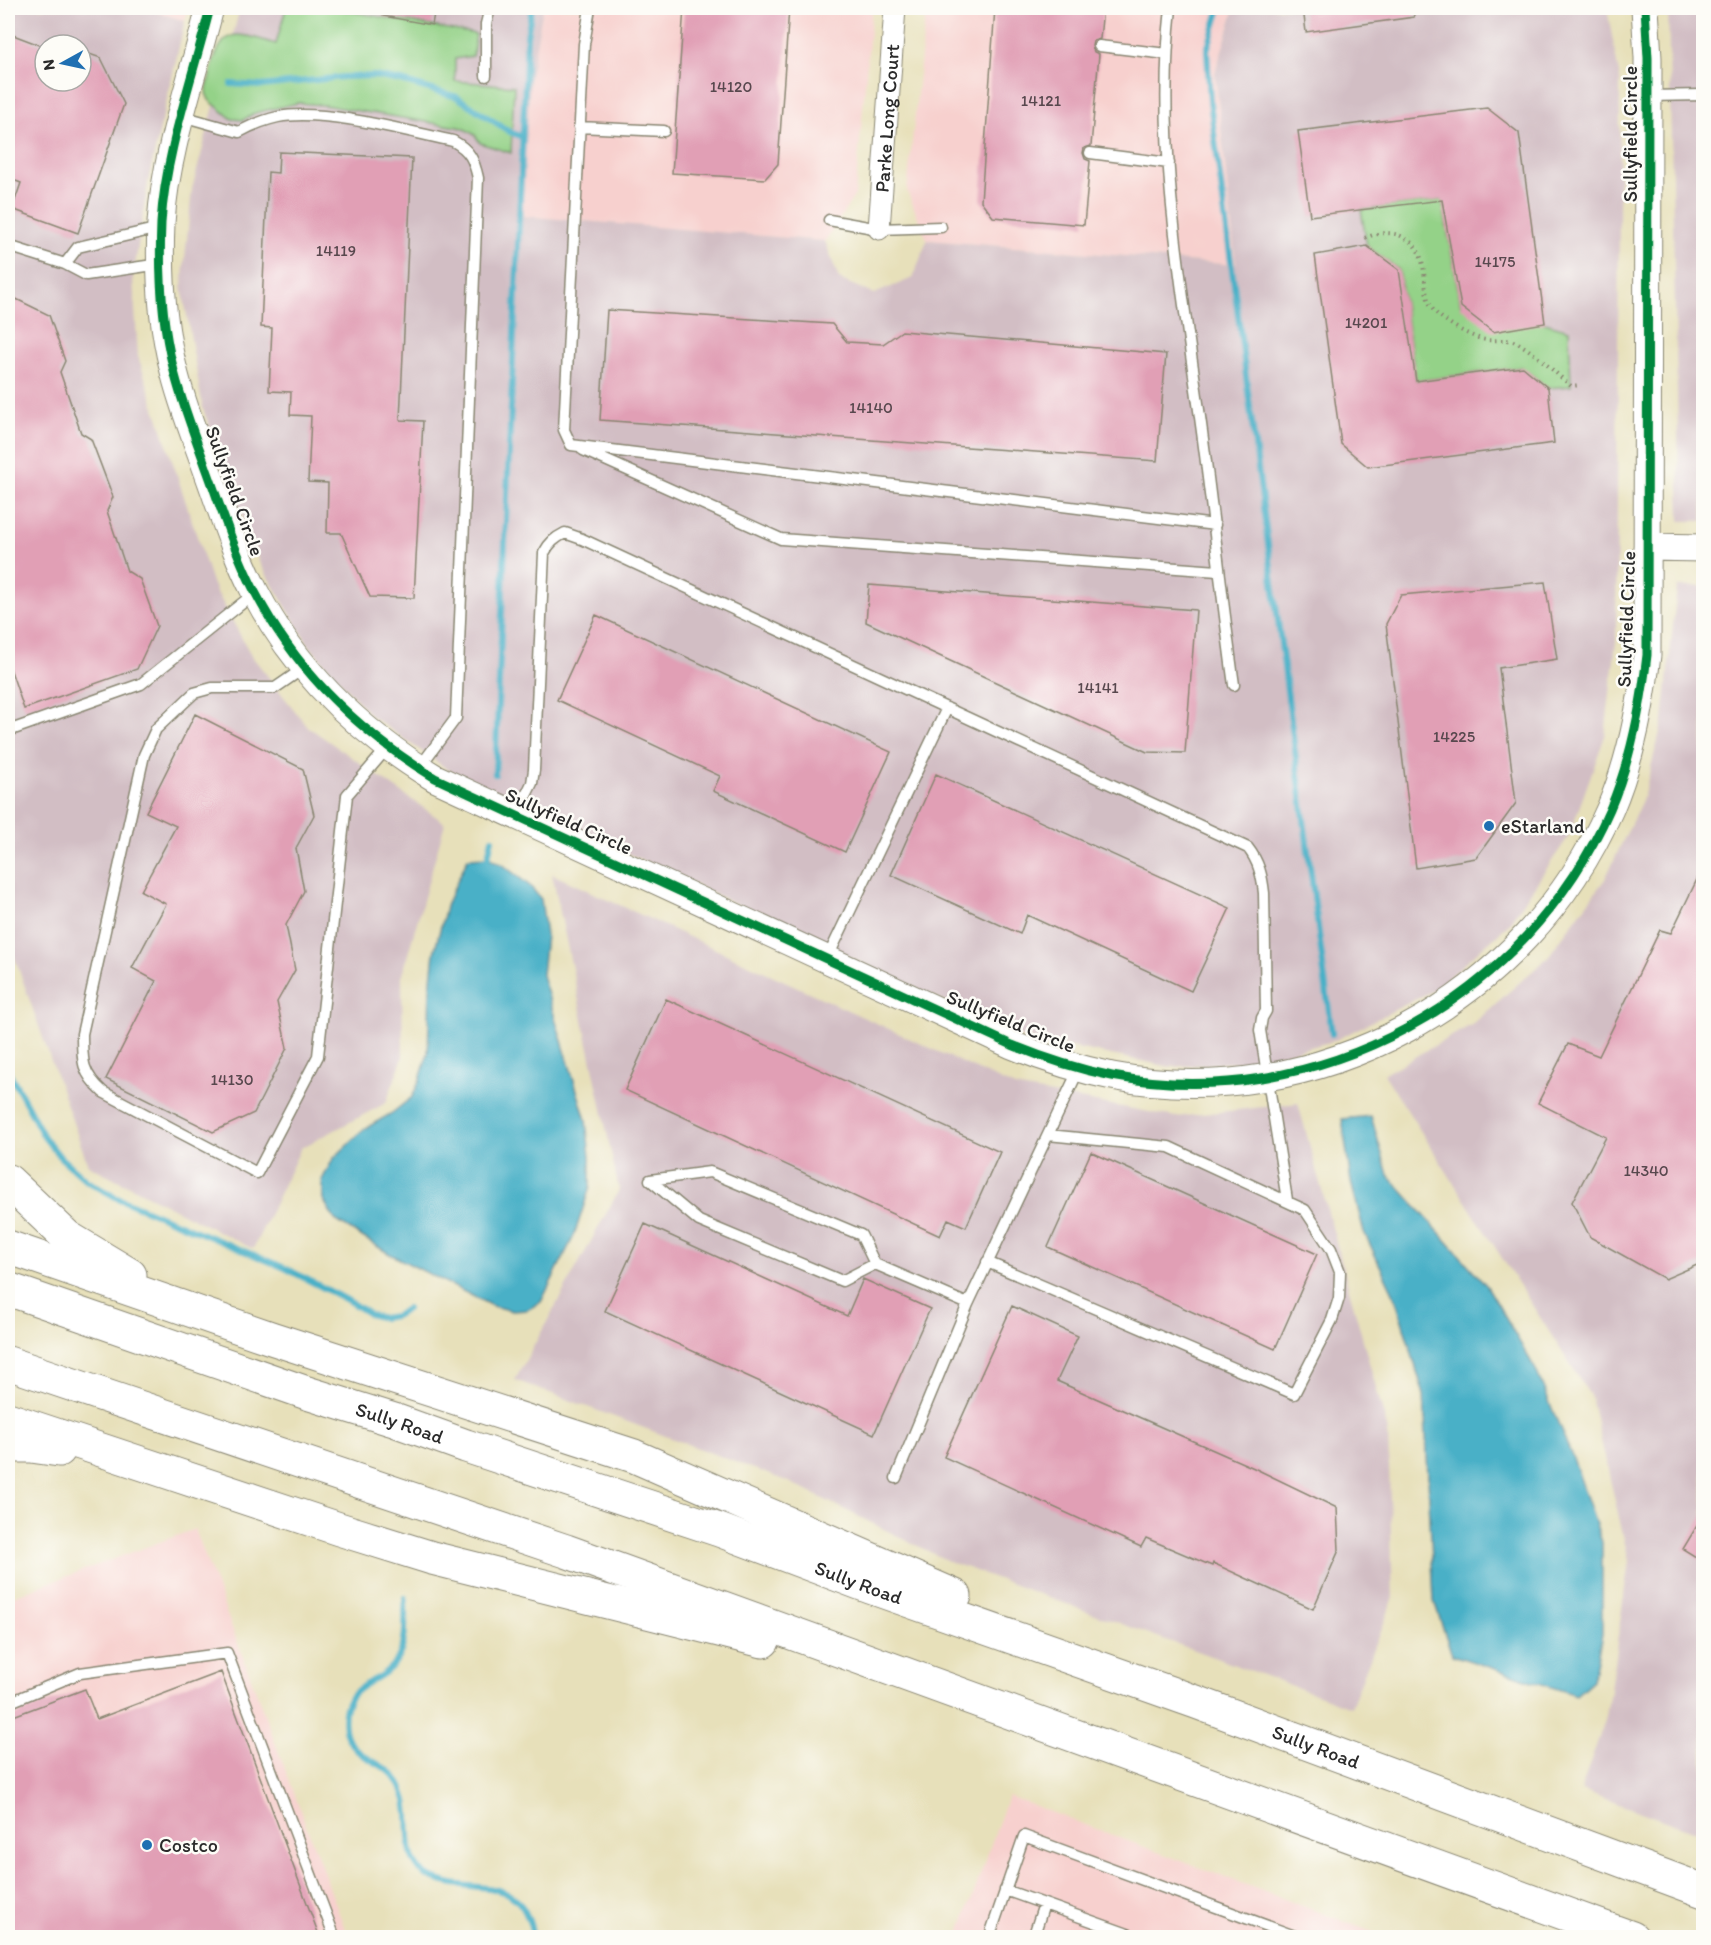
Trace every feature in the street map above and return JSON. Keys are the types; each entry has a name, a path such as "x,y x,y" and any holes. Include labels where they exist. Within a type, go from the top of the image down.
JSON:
{"highway":[{"path":"8,1181 67,1237 141,1281 270,1338"},
{"path":"8,1247 270,1338 633,1456 1196,1702"},
{"name":"Sully Road","path":"8,1289 307,1393 394,1420 719,1530 870,1587 1196,1702 1704,1891"},
{"path":"8,1363 566,1551 1632,1938"},
{"path":"8,1419 432,1558 945,1688"},
{"path":"8,1446 31,1446 143,1464"}],"street":[{"name":"Sullyfield Circle","path":"210,8 169,168 161,227 160,264 163,316 173,368 239,558 274,625 304,668 346,712 388,747 435,778 1012,1045 1080,1068 1113,1076 1184,1083 1219,1082 1266,1076 1321,1064 1353,1053 1443,1008 1520,944 1562,894 1580,866 1610,809 1631,749 1644,687 1647,655 1648,96 1645,8"},
{"name":"Parke Long Court","path":"879,229 895,8"},
{"path":"1647,547 1704,548"}],"lane":[{"path":"486,76 486,24 489,8"},
{"path":"590,8 584,44 564,430 571,446 781,538 1218,571"},
{"path":"1171,8 1165,99 1169,163 1185,316 1215,525 1218,571 1234,685"},
{"path":"1099,46 1167,54"},
{"path":"1648,96 1704,95"},
{"path":"182,116 239,132 254,124 280,116 326,116 453,141 463,146 472,155 478,178 456,718 419,768"},
{"path":"579,127 664,131"},
{"path":"1090,153 1169,163"},
{"path":"829,220 879,229 940,227"},
{"path":"65,264 78,247 161,227"},
{"path":"8,246 65,264 86,275 160,264"},
{"path":"571,446 1215,525"},
{"path":"516,816 532,783 534,770 544,553 548,545 565,533 582,538 1248,848 1256,858 1262,873 1266,1011 1260,1030 1287,1200"},
{"path":"8,731 141,684 255,592"},
{"path":"304,668 275,688 212,688 194,693 156,729 149,742 144,754 82,1034 82,1060 85,1071 93,1083 104,1092 257,1173 318,1056 347,795 388,747"},
{"path":"827,959 947,708"},
{"path":"896,1478 968,1304 1080,1068"},
{"path":"987,1262 1294,1394 1332,1320 1339,1298 1340,1272 1331,1249 1305,1210 1168,1147 1048,1135"},
{"path":"875,1263 842,1281 699,1221 650,1180 710,1172 861,1235 875,1263 968,1304"},
{"path":"8,1703 80,1673 226,1653 335,1938"},
{"path":"989,1938 1024,1836 1300,1938"},
{"path":"1005,1890 1139,1938"},
{"path":"1033,1938 1044,1904"}],"path":[{"path":"1365,238 1387,233 1413,243 1421,257 1430,302 1436,312 1463,332 1486,340 1516,341 1571,386 1581,385"}],"shaded area":[{"path":"8,8 143,8 185,21 149,176 133,278 138,356 213,585 251,655 307,726 445,823 402,975 403,1057 386,1103 301,1148 253,1249 88,1165 8,939"},
{"path":"143,8 188,8 185,21"},
{"path":"240,8 543,8 530,76 522,216 825,241 839,279 874,294 913,278 927,240 1236,265 1215,73 1235,8 1607,8 1620,80 1616,642 1605,736 1569,836 1508,925 1434,990 1334,1041 1256,1061 1171,1067 1021,1037 447,769 371,716 310,647 260,564 203,409 182,287 192,189"},
{"path":"543,8 872,8 855,195 825,241 521,216 530,75"},
{"path":"926,8 1235,8 1215,73 1236,265 927,240 907,191"},
{"path":"1668,8 1703,8 1703,521 1680,521"},
{"path":"1703,586 1703,1835 1581,1790 1606,1717 1629,1561 1591,1397 1384,1074 1473,1024 1547,958 1605,879 1643,798 1663,720 1677,587"},
{"path":"552,874 1015,1087 1176,1117 1298,1103 1388,1431 1393,1600 1351,1707 948,1561 789,1482 515,1380 619,1190"},
{"name":"Costco","path":"195,1529 348,1937 8,1938 8,1598"},
{"path":"1008,1796 1375,1933 1373,1938 958,1938"}],"green space":[{"path":"286,8 331,8 476,34 473,56 455,59 455,81 514,86 511,153 480,143 475,135 463,128 323,105 298,103 255,113 243,120 232,119 209,100 206,93 215,57 224,42 238,35 276,44"},
{"path":"1442,200 1461,307 1545,323 1569,330 1571,386 1548,388 1522,367 1416,381 1399,270 1367,246 1361,210"}],"water":[{"path":"488,857 503,865 530,886 541,899 546,935 542,975 586,1120 590,1157 590,1187 574,1236 541,1302 527,1310 513,1311 492,1306 388,1253 335,1220 324,1201 322,1180 333,1159 364,1129 392,1113 412,1097 428,1053 430,989 434,953 447,903 468,858"},
{"path":"1371,1116 1388,1175 1487,1286 1536,1370 1576,1466 1602,1542 1602,1634 1593,1680 1576,1695 1452,1655 1434,1601 1424,1395 1395,1297 1364,1232 1351,1182 1342,1119"}],"building":[{"path":"384,8 435,8 432,25 383,16"},
{"path":"684,8 789,8 778,164 765,179 672,173"},
{"path":"995,8 1103,8 1100,39 1093,41 1092,46 1094,52 1099,54 1091,146 1084,148 1083,153 1085,159 1090,161 1084,225 993,217 981,201"},
{"path":"1303,8 1413,8 1414,17 1306,32"},
{"path":"8,33 33,42 33,93 93,93 93,55 101,58 124,104 78,233 12,209 21,183 8,178"},
{"path":"1487,108 1519,133 1545,323 1493,332 1461,307 1442,200 1310,216 1298,131"},
{"path":"279,152 412,158 400,420 423,421 414,598 370,597 341,533 327,533 328,483 308,482 311,416 290,415 291,392 269,391 272,328 261,327 268,172 278,173"},
{"path":"1367,246 1399,270 1416,381 1523,367 1548,388 1554,443 1368,467 1341,444 1315,255"},
{"path":"8,295 49,315 65,361 60,372 81,433 91,439 113,497 107,511 127,571 140,579 157,626 137,669 24,709 8,662"},
{"path":"607,310 832,324 847,342 883,344 902,331 1166,354 1157,461 600,420"},
{"path":"1545,582 1557,659 1499,668 1516,803 1476,858 1416,868 1386,624 1401,595"},
{"path":"869,585 1196,610 1185,753 1147,752 866,622"},
{"path":"596,615 891,752 845,852 713,791 720,776 557,700"},
{"path":"195,714 303,769 314,815 296,848 304,891 286,925 295,970 277,1002 287,1048 254,1113 213,1132 106,1079 156,981 132,968 166,904 141,891 176,826 146,812"},
{"path":"936,774 1230,908 1191,991 1027,915 1020,934 891,875"},
{"path":"1704,865 1704,1262 1665,1279 1590,1237 1572,1202 1606,1137 1538,1103 1568,1044 1599,1056 1660,930 1671,933"},
{"path":"666,999 1000,1152 966,1227 948,1219 940,1236 625,1090"},
{"path":"1091,1152 1317,1254 1275,1349 1048,1247"},
{"path":"645,1224 847,1316 863,1279 930,1309 874,1434 605,1311"},
{"path":"1012,1306 1078,1336 1057,1381 1254,1468 1337,1508 1339,1550 1313,1609 1213,1563 1212,1566 1146,1538 1141,1547 944,1457"},
{"path":"1704,1514 1704,1562 1683,1549"},
{"name":"Costco","path":"221,1672 320,1938 8,1938 8,1718 85,1689 97,1719"}],"waterway":[{"path":"495,774 527,36 532,8"},
{"path":"1220,8 1207,50 1210,101 1332,1034"},
{"path":"231,84 261,86 374,76 457,97 510,132 522,137"},
{"path":"488,857 492,839"},
{"path":"8,1070 44,1137 61,1158 87,1181 117,1198 285,1268 369,1314 382,1318 395,1316 407,1309"},
{"path":"405,1598 405,1631 400,1654 388,1670 362,1687 348,1702 345,1713 347,1737 362,1754 389,1771 400,1785 407,1804 411,1851 420,1870 446,1883 494,1889 507,1894 519,1902 527,1916 533,1938"}],"cycle path":[{"path":"210,8 174,143 164,197 160,260 166,332 184,406 241,562 271,621 310,673 355,720 407,760 435,778 1012,1045 1061,1063 1112,1076 1189,1084 1265,1077 1338,1059 1407,1028 1470,987 1526,936 1573,877 1610,809 1624,772 1634,734 1647,655 1648,58 1645,8"}],"place":[{"name":"eStarland","path":"1489,826"},
{"name":"Costco","path":"147,1845"}]}
